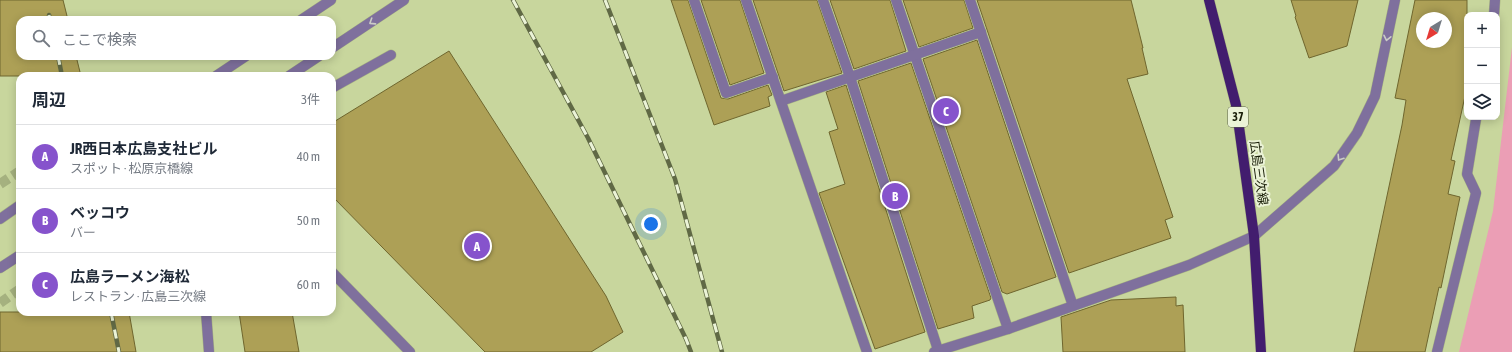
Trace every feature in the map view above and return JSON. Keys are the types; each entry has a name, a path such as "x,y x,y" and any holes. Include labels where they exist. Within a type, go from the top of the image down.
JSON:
{"main road":[{"name":"広島三次線","path":"1209,0 1236,105 1254,236 1261,352"}],"street":[{"path":"307,16 331,0"},
{"path":"336,45 404,0"},
{"path":"694,0 726,93 773,77"},
{"path":"746,0 868,352"},
{"path":"823,0 850,77 936,351 1008,329 1073,306 1189,264 1254,236 1334,166 1357,133 1375,96 1395,0"},
{"path":"896,0 1008,329"},
{"path":"970,0 1073,306"},
{"path":"1494,12 1495,0"},
{"path":"781,101 981,32"},
{"path":"336,86 391,55"},
{"path":"222,72 240,60"},
{"path":"295,72 313,60"},
{"path":"1437,352 1476,193 1467,174 1476,120"},
{"path":"0,219 16,209"},
{"path":"0,268 16,258"},
{"path":"336,276 410,352"},
{"path":"206,316 210,352"}],"shaded area":[{"path":"1512,47 1512,352 1459,352 1493,211"}],"building":[{"path":"0,0 63,0 67,16 16,16 16,60 77,60 80,72 16,72 16,76 0,76"},
{"path":"671,0 688,0 721,98 728,99 768,85 772,95 768,97 770,106 714,125"},
{"path":"701,0 740,0 764,73 730,85"},
{"path":"753,0 817,0 842,73 784,91"},
{"path":"830,0 890,0 906,51 854,69"},
{"path":"903,0 964,0 973,28 919,47"},
{"path":"977,0 1131,0 1148,74 1127,79 1173,217 1165,220 1171,238 1069,273"},
{"path":"1291,0 1358,0 1347,46 1309,58 1295,17 1296,16"},
{"path":"1415,0 1467,0 1467,12 1464,12 1464,101 1451,160 1455,161 1448,194 1460,197 1441,288 1439,287 1425,352 1354,352 1402,125 1406,100 1395,98"},
{"path":"977,40 1056,277 1007,294 1002,292 923,59"},
{"path":"449,51 606,296 623,332 591,352 485,352 336,200 336,121"},
{"path":"911,63 991,298 990,300 972,306 974,318 938,329 858,81"},
{"path":"846,85 925,332 875,349 819,193 845,184 829,132 838,129 826,92"},
{"path":"1176,297 1176,306 1183,305 1185,352 1063,352 1061,317 1111,300"},
{"path":"0,312 16,312 16,316 130,316 136,352 0,352"},
{"path":"240,316 293,316 299,352 245,352"}],"tunnel":[{"path":"0,184 16,174"},
{"path":"0,303 16,292"}],"railway":[{"path":"513,0 588,138 691,352"},
{"path":"605,0 675,179 722,352"},
{"path":"59,60 61,72"},
{"path":"112,316 119,352"}],"place":[{"name":"広島ラーメン海松","path":"946,111"},
{"name":"ベッコウ","path":"895,196"},
{"name":"JR西日本広島支社ビル","path":"477,246"}]}
